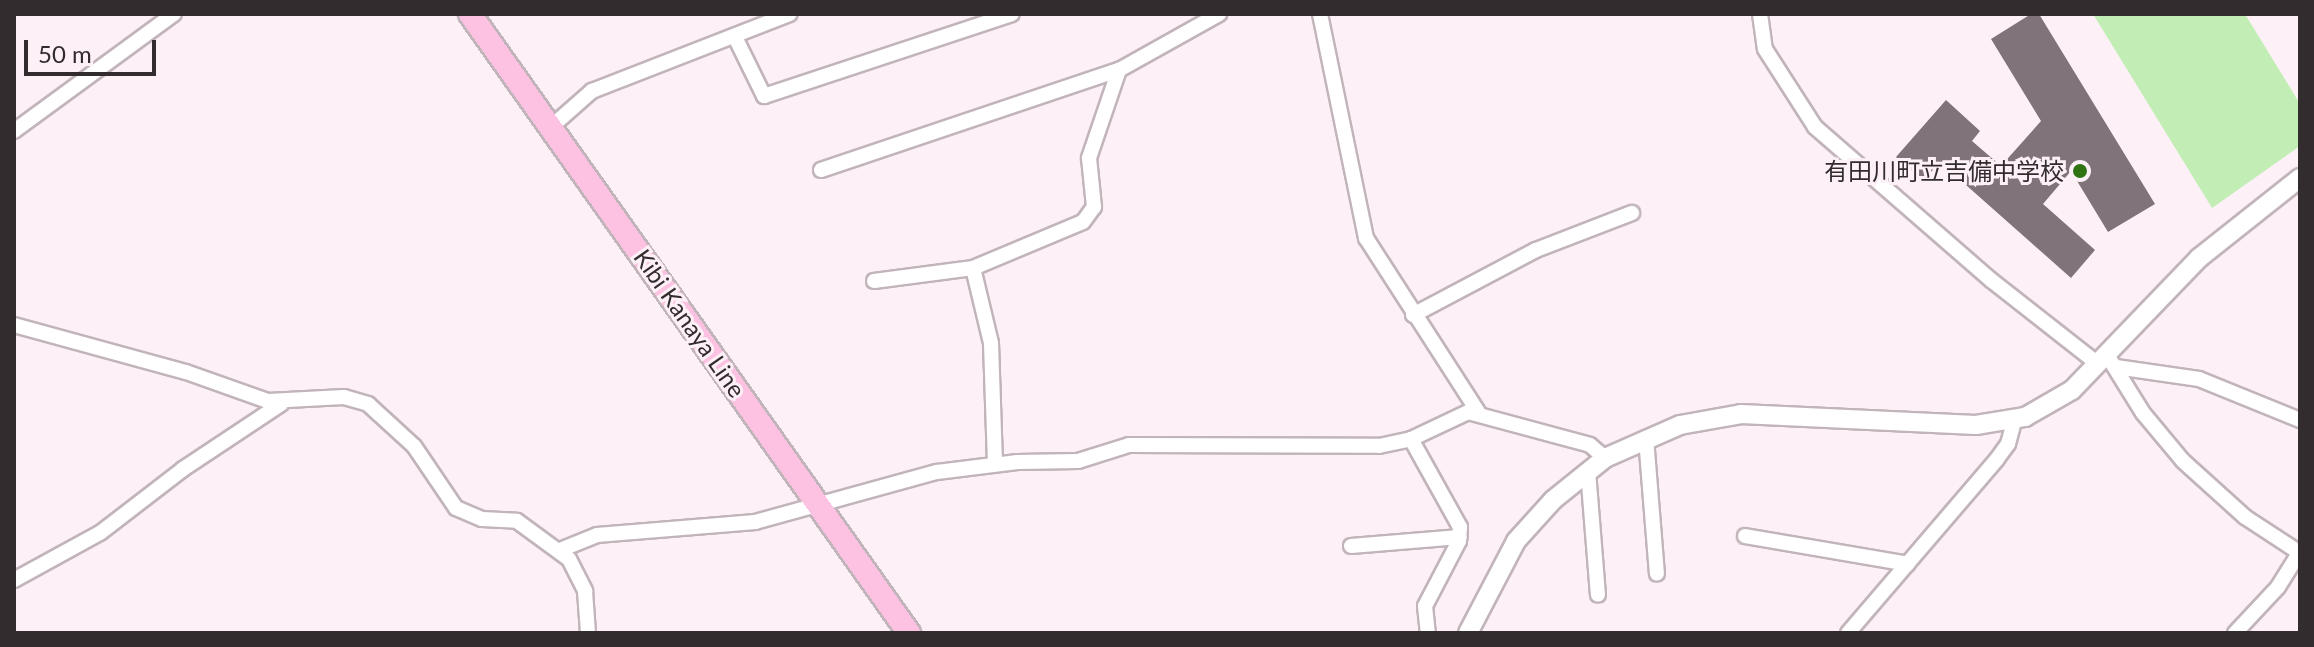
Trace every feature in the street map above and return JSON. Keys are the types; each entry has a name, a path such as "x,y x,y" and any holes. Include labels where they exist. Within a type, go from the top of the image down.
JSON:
{"main road":[{"name":"Kibi Kanaya Line","path":"470,14 909,633"}],"street":[{"path":"14,131 174,14"},
{"path":"551,127 592,91 790,14"},
{"path":"735,37 764,96 1012,14"},
{"path":"821,170 1119,70 1219,14"},
{"path":"1320,14 1366,238 1478,412"},
{"path":"1760,14 1765,49 1815,127 1980,271 2107,362 2143,413 2183,461 2245,517 2300,553 2278,587 2235,633"},
{"path":"874,281 973,268 1091,215 1089,158 1119,70"},
{"path":"1468,633 1516,541 1605,458 1646,438 1698,420 1755,413 1976,425 2014,421 2061,398 2107,362 2213,245 2300,178"},
{"path":"1413,315 1536,250 1632,213"},
{"path":"973,268 991,343 995,464"},
{"path":"14,325 281,404 344,397 368,404 414,446 456,508 482,519 517,521 560,550 581,579 588,633"},
{"path":"2107,362 2199,379 2300,420"},
{"path":"14,580 100,533 183,469 281,404"},
{"path":"560,550 597,535 755,522 919,476 995,464 1078,461 1129,445 1379,446 1411,439 1460,414 1478,412 1590,445 1605,458"},
{"path":"1848,633 2003,452 2014,421"},
{"path":"1646,438 1657,574"},
{"path":"1411,439 1455,514 1460,537 1425,606 1428,633"},
{"path":"1588,471 1598,595"},
{"path":"1745,536 1908,564"},
{"path":"1351,546 1460,537"}],"green space":[{"path":"2093,14 2245,14 2300,104 2300,146 2212,208"}],"building":[{"path":"2031,14 2039,14 2155,204 2108,232 2071,171 2043,204 2095,250 2071,278 1940,162 1923,181 1896,157 1946,100 1980,131 1972,141 2001,166 2041,121 1991,39"}],"place":[{"name":"有田川町立吉備中学校","path":"2080,171"}]}
